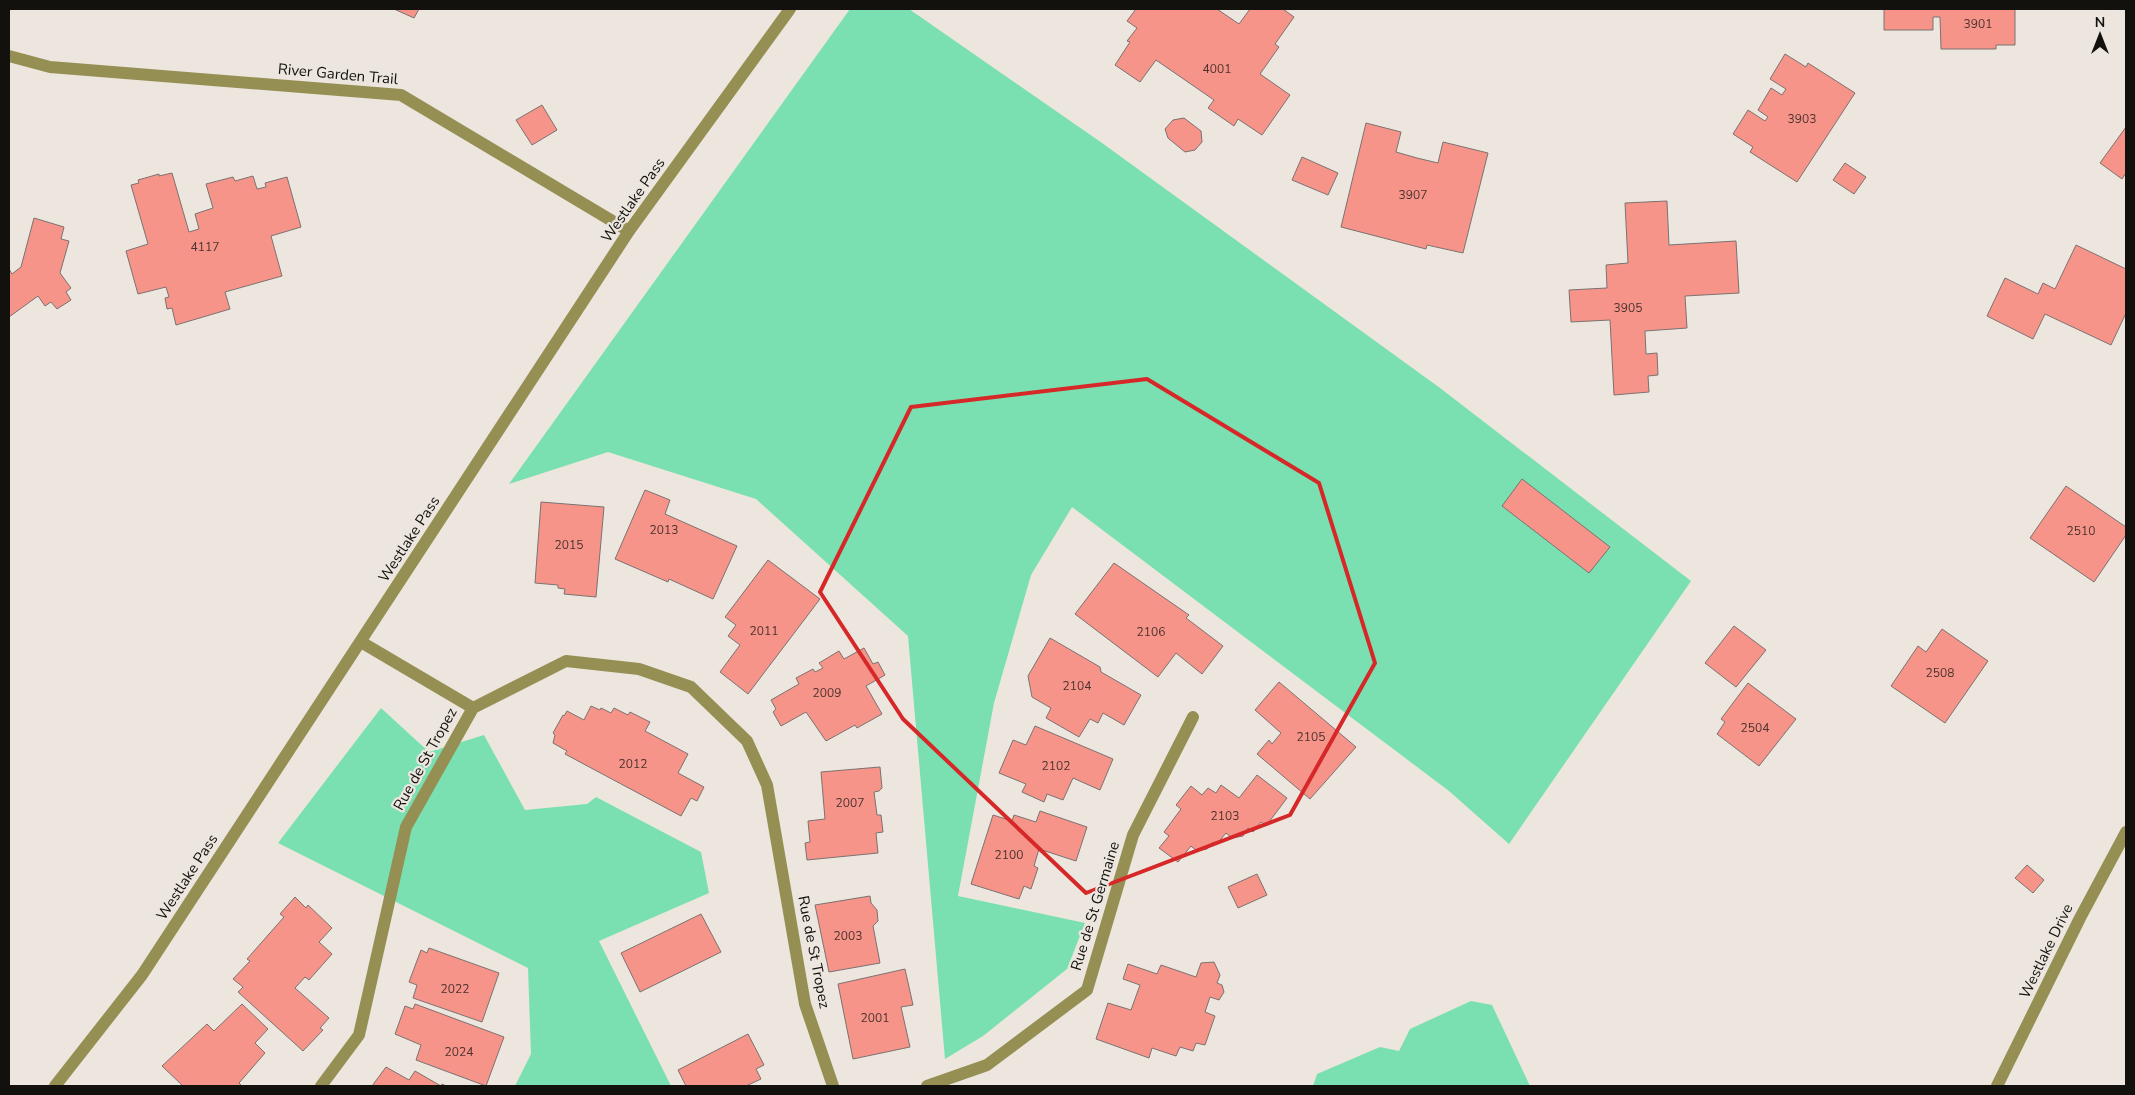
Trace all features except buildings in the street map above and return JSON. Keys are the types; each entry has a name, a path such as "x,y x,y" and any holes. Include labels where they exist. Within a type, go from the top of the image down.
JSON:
{"street":[{"name":"Westlake Pass","path":"55,1086 142,975 629,231 790,9"},
{"name":"River Garden Trail","path":"9,56 50,67 402,95 629,231"},
{"path":"361,642 473,708"},
{"name":"Rue de St Tropez","path":"321,1086 359,1035 406,827 473,708 566,661 639,669 691,687 747,742 768,785 805,1004 832,1086"},
{"name":"Rue de St Germaine","path":"928,1086 987,1065 1087,990 1133,835 1193,717"},
{"name":"Westlake Drive","path":"1997,1086 2080,918 2126,832"}],"highlighted area":[{"path":"1147,379 1319,483 1375,663 1290,815 1086,893 903,719 820,592 911,407"}],"green space":[{"path":"850,9 909,9 1102,143 1440,388 1691,581 1509,844 1449,791 1072,507 1031,575 994,703 958,896 1085,923 1067,969 983,1036 945,1059 908,636 756,499 608,452 509,484"},
{"path":"381,708 429,752 484,735 525,810 587,804 596,797 701,852 709,893 599,941 671,1086 515,1086 531,1054 528,968 278,843"},
{"path":"1471,1001 1492,1005 1530,1086 1313,1086 1317,1074 1380,1047 1399,1051 1410,1029"}]}
